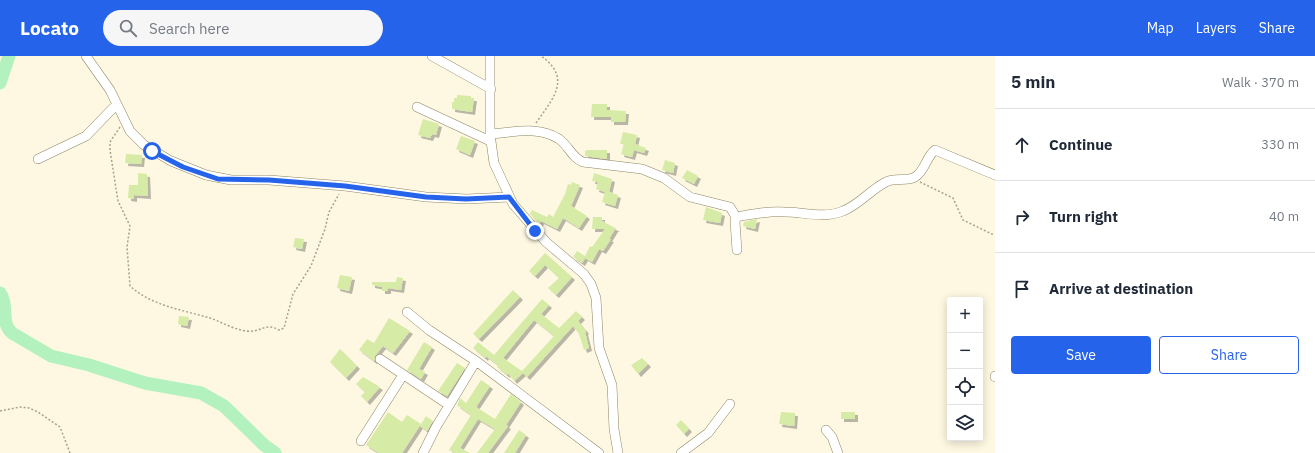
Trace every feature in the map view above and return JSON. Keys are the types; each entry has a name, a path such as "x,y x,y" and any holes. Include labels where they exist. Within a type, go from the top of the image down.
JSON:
{"street":[{"path":"86,56 110,90 125,122 137,138 152,151 183,167 206,175 230,180 269,180 345,186 426,197 466,199 509,197"},
{"path":"432,56 491,89"},
{"path":"490,56 490,137 494,163 509,197 535,231 584,274 591,284 596,298 599,348 612,385 614,429 618,453"},
{"path":"38,159 86,136 117,104"},
{"path":"417,107 490,137 532,131 560,140 577,160 583,162 624,165 655,173 690,197 730,206 736,217 737,250"},
{"path":"736,217 763,212 830,214 842,212 852,207 887,182 909,178 920,174 935,150 995,175"},
{"path":"408,312 429,330 476,362 599,453"},
{"path":"380,359 449,405"},
{"path":"423,453 449,405 476,362"},
{"path":"361,441 403,375"},
{"path":"681,453 708,433 730,404"},
{"path":"826,430 832,437 838,453"}],"path":[{"path":"532,131 551,104 558,86 552,66 541,56"},
{"path":"125,122 113,137 110,150 118,201 130,226 127,247 130,286 143,295 173,309 208,318 237,330 249,332 270,326 280,330 284,328 293,294 311,266 324,229 328,212 334,200 345,186"},
{"path":"909,178 953,198 963,220 994,235"},
{"path":"0,411 20,407 29,408 38,412 60,427 70,453"}],"building":[{"path":"457,95 471,96 471,98 474,98 472,112 452,109 452,102 454,102 454,98 457,98"},
{"path":"592,104 607,104 607,110 626,111 625,122 611,122 611,117 591,117"},
{"path":"423,119 439,124 436,135 432,134 430,138 418,135"},
{"path":"623,132 637,135 635,144 646,148 644,153 634,150 632,157 621,154 624,144 620,144"},
{"path":"461,136 475,141 470,155 456,149"},
{"path":"607,150 607,159 585,156 585,151"},
{"path":"126,154 142,155 141,164 125,163"},
{"path":"665,160 675,163 673,173 662,170"},
{"path":"687,170 698,176 694,184 682,178"},
{"path":"138,173 147,174 148,196 134,195 134,199 128,198 129,185 138,185"},
{"path":"594,173 612,179 609,192 618,195 615,206 602,202 605,192 596,189 598,182 592,181"},
{"path":"572,182 580,185 571,206 587,216 579,228 563,218 557,229 541,221 539,225 530,214 532,210 547,217 549,214 553,217 565,194 568,184 571,185"},
{"path":"706,207 722,213 720,223 703,220"},
{"path":"593,217 602,217 602,221 617,229 615,229 609,239 611,239 603,251 599,249 592,262 585,258 582,263 573,257 577,251 585,256 590,246 592,247 605,229 592,229"},
{"path":"757,219 755,229 743,226 744,222"},
{"path":"295,238 304,239 302,249 293,247"},
{"path":"545,253 572,277 556,295 548,288 559,278 545,265 535,276 529,271"},
{"path":"340,275 352,277 349,291 337,288"},
{"path":"397,277 403,278 401,290 388,288 388,291 382,291 382,287 372,285 372,282 396,282"},
{"path":"513,290 520,297 479,339 473,334"},
{"path":"542,299 549,305 541,314 559,328 576,311 582,317 578,321 586,331 589,348 584,350 579,334 573,326 527,377 523,373 514,381 508,373 507,375 497,367 498,365 486,356 485,358 473,348 478,342 494,355","holes":["534,320 554,336 522,371 503,358"]},
{"path":"179,316 189,317 187,326 178,324"},
{"path":"389,318 410,331 393,353 383,346 375,356 374,361 359,350 367,339 374,343"},
{"path":"424,342 432,347 419,369 425,372 421,379 407,370"},
{"path":"340,349 357,366 346,378 330,362"},
{"path":"642,358 648,364 638,374 631,365"},
{"path":"457,363 465,368 447,396 438,391"},
{"path":"363,377 380,387 367,402 361,396 365,392 356,384"},
{"path":"481,380 490,386 476,407 495,419 511,394 521,402 506,425 508,426 488,453 477,453 495,429 478,419 460,448 470,453 454,453 449,450 471,415 457,405 460,398 466,403"},
{"path":"388,412 402,422 407,415 421,424 402,453 379,453 366,445"},
{"path":"781,412 795,413 794,426 779,424"},
{"path":"841,412 855,412 855,419 841,419"},
{"path":"426,416 433,421 427,431 420,426"},
{"path":"681,420 689,429 684,434 676,425"},
{"path":"519,430 526,435 515,453 504,453"}],"waterway":[{"path":"0,83 9,56"},
{"path":"0,293 3,298 5,319 8,329 12,333 51,356 89,365 145,383 201,393 224,406 264,445 275,453"}],"route":[{"path":"152,151 183,167 218,179 269,180 345,186 426,197 466,199 509,197 535,231"}]}
